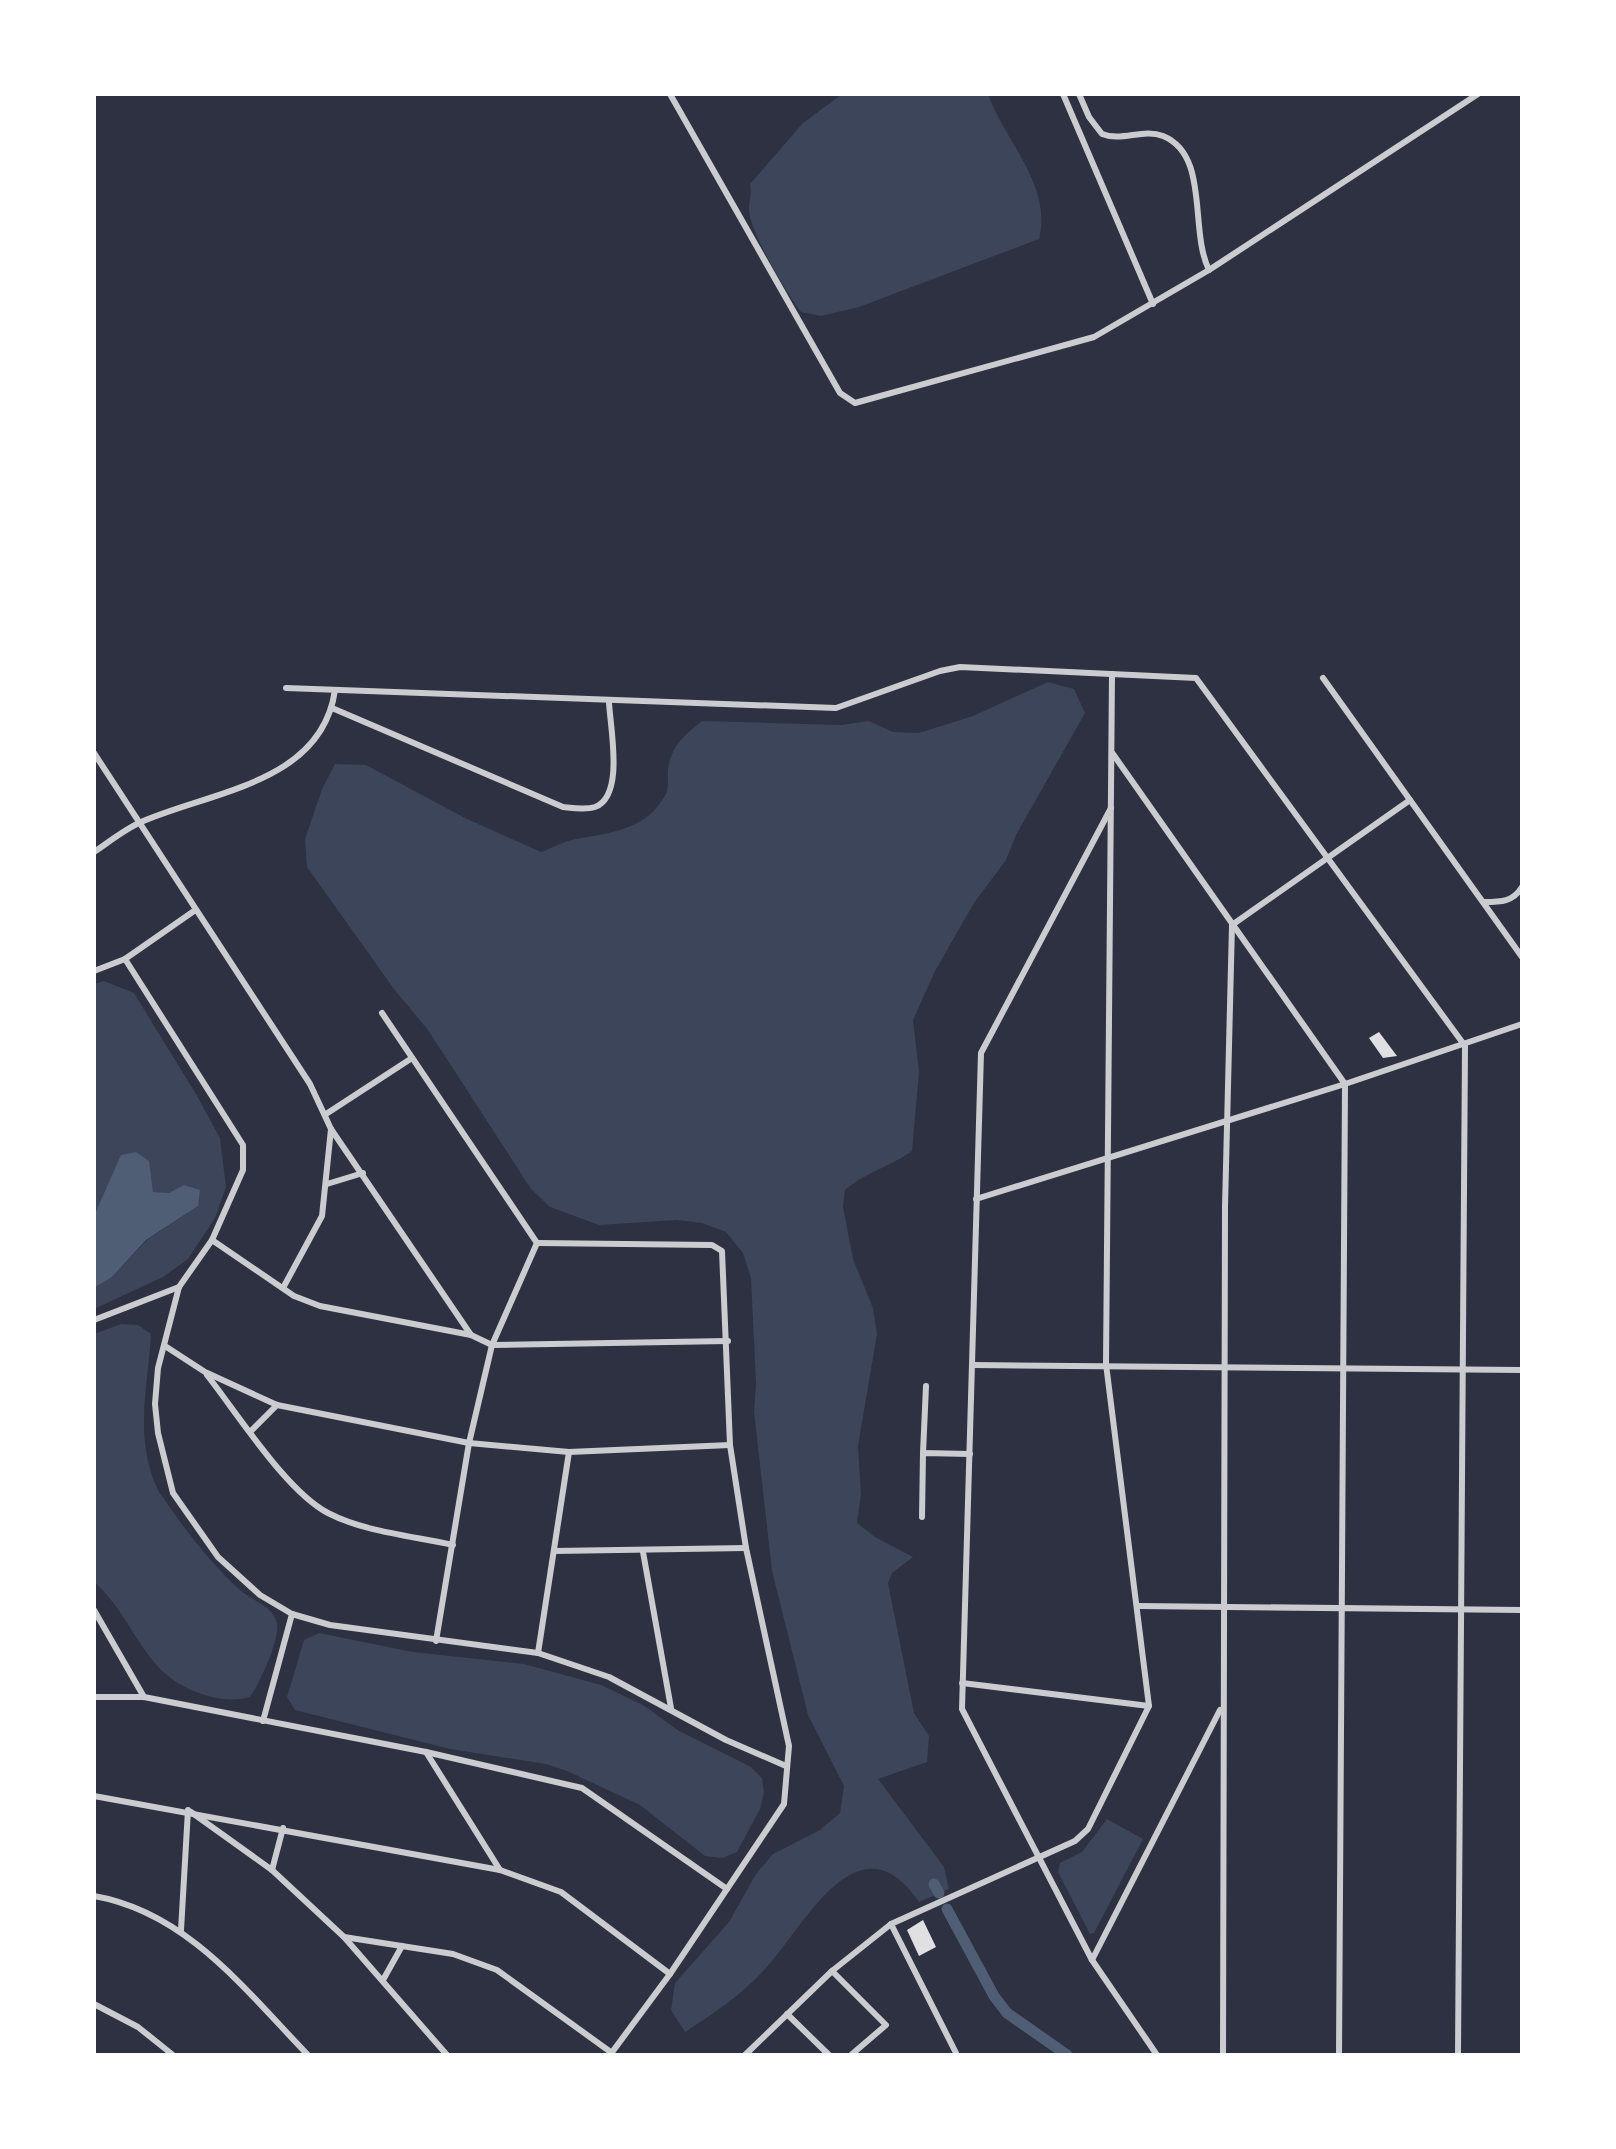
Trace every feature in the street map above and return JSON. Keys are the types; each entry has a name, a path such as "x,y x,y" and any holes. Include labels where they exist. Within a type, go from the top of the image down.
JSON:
{"street":[{"path":"670,94 835,384 847,400 855,403 1094,337 1209,270 1478,94"},
{"path":"1063,94 1153,304"},
{"path":"1079,94 1089,117 1102,134 1120,137 1159,134 1185,152 1195,186 1198,245 1209,270"},
{"path":"286,688 836,708 940,671 960,667 1196,678 1465,1046 1458,2055"},
{"path":"745,2055 832,1971 891,1924 1075,1841 1088,1829 1149,1706 1106,1364 1112,674"},
{"path":"1323,678 1522,957"},
{"path":"94,852 139,823 240,787 291,764 321,733 332,708 335,690"},
{"path":"332,708 563,807 580,808 596,806 606,799 614,785 609,702"},
{"path":"94,753 326,1114 331,1129 471,1335"},
{"path":"1113,754 1345,1084 1339,2055"},
{"path":"1232,925 1410,800"},
{"path":"1113,805 981,1053 962,1709 1092,1960 1157,2055"},
{"path":"1484,902 1503,902 1517,896 1522,887"},
{"path":"94,971 125,959 194,911"},
{"path":"1223,2055 1221,1707 1226,1120 1232,925"},
{"path":"125,959 243,1145 243,1170 212,1240 179,1287 158,1368 155,1404 173,1493 218,1557 260,1595 292,1614 330,1625 538,1653 609,1677 726,1740 786,1766"},
{"path":"382,1013 537,1243"},
{"path":"976,1199 1465,1046 1522,1024"},
{"path":"326,1114 412,1058"},
{"path":"283,1288 322,1216 331,1129"},
{"path":"327,1184 363,1173"},
{"path":"212,1240 283,1288 320,1306 471,1335 492,1345 728,1341"},
{"path":"344,1937 453,1954 497,1970 611,2054 670,1974 784,1804 789,1746 746,1548 730,1445 722,1251 712,1245 537,1243"},
{"path":"436,1641 469,1443 492,1345 537,1243"},
{"path":"94,1320 179,1287"},
{"path":"165,1346 205,1372 277,1405 469,1443 569,1452 730,1445"},
{"path":"972,1365 1522,1370"},
{"path":"205,1372 307,1498 327,1512 351,1522 453,1545"},
{"path":"922,1517 926,1386"},
{"path":"251,1431 277,1405"},
{"path":"538,1653 569,1452"},
{"path":"923,1453 970,1454"},
{"path":"554,1551 746,1548"},
{"path":"643,1552 671,1708"},
{"path":"1138,1606 1522,1610"},
{"path":"94,1610 144,1697"},
{"path":"263,1721 292,1614"},
{"path":"962,1683 1149,1706"},
{"path":"94,1697 144,1697 426,1752 582,1788 727,1889"},
{"path":"1092,1960 1221,1707"},
{"path":"426,1752 500,1870"},
{"path":"94,1796 188,1810 500,1870 561,1892 670,1974"},
{"path":"188,1810 272,1870 344,1937 447,2055"},
{"path":"181,1931 188,1810"},
{"path":"272,1870 283,1828"},
{"path":"94,1896 114,1899 181,1931 207,1951 308,2055"},
{"path":"891,1924 957,2055"},
{"path":"383,1980 402,1946"},
{"path":"832,1971 886,2025 851,2055"},
{"path":"94,2004 138,2027 173,2055"},
{"path":"787,2014 829,2055"}],"shaded area":[{"path":"842,94 988,94 1033,182 1041,219 1039,239 859,307 821,316 801,312 779,278 750,219 750,184 803,123"},
{"path":"1048,682 1074,689 1085,713 1016,835 1006,860 974,903 935,971 913,1020 919,1072 912,1151 845,1190 843,1207 853,1259 873,1308 877,1334 858,1446 861,1494 857,1523 875,1537 913,1557 892,1573 888,1583 914,1713 929,1736 927,1762 878,1779 944,1867 949,1889 919,1902 897,1878 875,1869 855,1873 835,1885 816,1904 749,1985 685,2032 671,2010 675,1983 729,1922 756,1874 773,1854 820,1830 840,1813 844,1786 808,1715 772,1571 754,1412 756,1384 751,1278 743,1253 726,1232 702,1223 677,1220 599,1225 550,1207 531,1189 428,1030 394,989 307,867 305,839 322,789 335,764 366,765 465,818 541,852 572,840 627,828 649,815 666,794 668,768 677,745 702,721 841,725 869,721 893,732 919,733 973,716"},
{"path":"104,981 134,993 196,1094 220,1138 226,1187 215,1218 188,1259 163,1277 94,1309 94,1288 112,1277 147,1240 198,1206 171,1197 139,1195 101,1201 94,1216 94,984"},
{"path":"136,1152 149,1161 153,1192 169,1193 184,1185 200,1190 198,1206 146,1240 112,1277 94,1288 94,1216 121,1155"},
{"path":"121,1324 138,1325 151,1334 144,1433 151,1472 159,1492 218,1569 275,1617 277,1630 272,1650 250,1697 216,1698 196,1692 162,1671 108,1596 94,1582 94,1334"},
{"path":"319,1633 413,1652 524,1664 601,1685 643,1705 679,1731 751,1767 762,1778 764,1793 760,1809 737,1852 722,1858 705,1856 640,1805 567,1771 546,1764 450,1749 295,1710 287,1697 304,1640"},
{"path":"1107,1819 1143,1839 1094,1933 1090,1934 1058,1872 1060,1863 1082,1852"}],"building":[{"path":"1379,1032 1397,1056 1383,1058 1369,1038"},
{"path":"923,1920 936,1947 919,1956 907,1930"}],"waterway":[{"path":"934,1884 939,1893"},
{"path":"947,1909 994,1996 1007,2013 1067,2055"}]}
